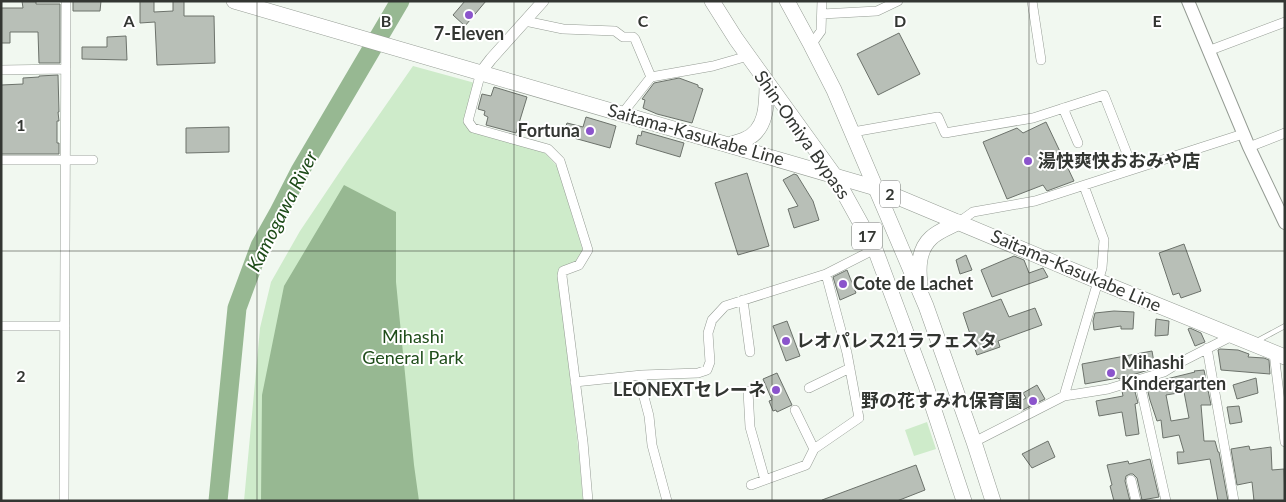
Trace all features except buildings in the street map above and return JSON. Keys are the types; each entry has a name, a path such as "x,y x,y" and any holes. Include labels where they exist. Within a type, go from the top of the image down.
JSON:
{"main road":[{"name":"Saitama-Kasukabe Line","path":"234,1 876,188 1279,355"},
{"name":"Shin-Omiya Bypass","path":"712,1 767,84 834,175 875,249 926,386 964,501"},
{"path":"724,1 748,56"},
{"name":"Shin-Omiya Bypass","path":"786,1 834,90 926,306 993,501"},
{"path":"1188,1 1249,148 1285,223"},
{"path":"729,145 746,140 754,134 760,125 765,116 767,105 767,84"},
{"path":"926,306 920,281 920,264 923,249 932,236 959,222"}],"street":[{"path":"64,501 66,1"},
{"path":"543,1 481,72 468,121 473,128 548,149 560,160 581,225 588,250 579,264 563,271 562,276 583,442 588,501"},
{"path":"811,45 821,31 822,1"},
{"path":"822,14 877,11 898,1"},
{"path":"1032,1 1041,60"},
{"path":"525,21 563,29 615,31 623,36 633,37 651,77"},
{"path":"1208,51 1285,22"},
{"path":"622,114 651,77 713,66 748,56"},
{"path":"1,70 66,69"},
{"path":"853,132 938,116 945,132 1033,118 1104,95 1133,169"},
{"path":"1063,108 1078,143"},
{"path":"1249,148 1285,133"},
{"path":"959,222 972,212 1035,201 1243,134"},
{"path":"1,160 93,160"},
{"path":"1064,396 1102,268 1104,240 1084,186"},
{"path":"575,382 642,375 698,373 707,370 710,362 708,333 712,320 725,306 826,274 875,249"},
{"path":"751,485 806,465 814,449 859,418 847,353 826,274"},
{"path":"743,300 750,352"},
{"path":"1,326 65,326"},
{"path":"974,442 1064,396 1108,389 1164,372 1232,336"},
{"path":"1207,348 1234,501"},
{"path":"1279,355 1285,442"},
{"path":"809,388 850,368"},
{"path":"642,375 652,445 667,501"},
{"path":"1139,380 1166,501"},
{"path":"748,391 750,427 765,480"},
{"path":"794,410 814,449"},
{"path":"1131,480 1136,501"}],"lane":[{"path":"1252,344 1285,326"}],"green space":[{"name":"Mihashi General Park","path":"413,66 475,83 470,130 545,153 557,166 583,251 578,262 559,272 583,501 244,501 260,328 271,282 300,231"},
{"path":"927,422 936,449 914,456 905,430"}],"shaded area":[{"path":"344,185 396,212 396,282 419,501 261,501 262,395 284,286"}],"waterway":[{"name":"Kamogawa River","path":"218,501 237,308 260,246 300,171 400,1"}],"place":[{"name":"7-Eleven","path":"469,15"},
{"name":"Fortuna","path":"590,131"},
{"name":"湯快爽快おおみや店","path":"1028,161"},
{"name":"Cote de Lachet","path":"843,284"},
{"name":"レオパレス21ラフェスタ","path":"786,341"},
{"name":"Mihashi Kindergarten","path":"1111,373"},
{"name":"LEONEXTセレーネ","path":"776,390"},
{"name":"野の花すみれ保育園","path":"1033,401"}]}
